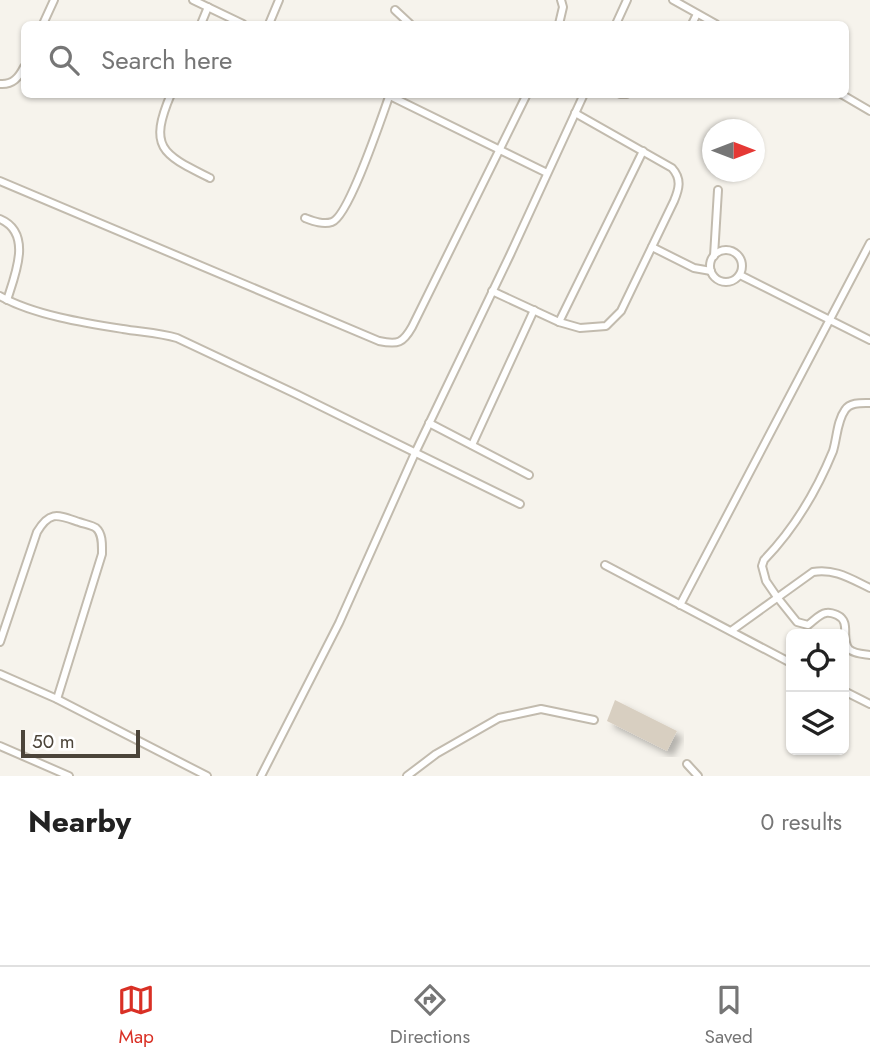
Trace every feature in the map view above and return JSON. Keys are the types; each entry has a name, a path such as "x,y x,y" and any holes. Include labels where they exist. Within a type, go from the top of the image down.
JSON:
{"lane":[{"path":"44,21 54,0"},
{"path":"193,0 236,21"},
{"path":"270,21 279,0"},
{"path":"560,21 563,7 561,0"},
{"path":"617,21 627,0"},
{"path":"673,0 710,21"},
{"path":"202,21 208,8"},
{"path":"395,10 407,21"},
{"path":"694,21 697,14"},
{"path":"0,84 15,81 21,72"},
{"path":"169,98 160,127 160,139 164,149 182,164 209,178"},
{"path":"305,218 319,223 332,222 340,216 353,190 388,98"},
{"path":"395,98 547,173"},
{"path":"0,181 379,341 400,342 407,337 525,98"},
{"path":"261,776 339,623 429,422 582,98"},
{"path":"848,98 870,110"},
{"path":"492,291 559,322 580,328 606,326 621,311 674,201 679,182 673,168 575,113"},
{"path":"559,322 643,151"},
{"path":"714,256 723,251 733,252 742,265 740,275 726,282 717,279 711,271 718,190"},
{"path":"0,219 14,228 19,239 17,271 4,298 40,313 177,338 520,504"},
{"path":"680,605 870,243"},
{"path":"652,247 694,268 711,271"},
{"path":"740,275 870,340"},
{"path":"472,445 534,310"},
{"path":"870,403 848,406 845,410 833,451 795,525 764,560 762,566 762,572 777,597 797,622 808,625 827,613 834,613 845,623 850,651 870,655"},
{"path":"429,422 529,475"},
{"path":"0,642 37,532 44,520 51,516 61,516 96,528 101,536 102,555 57,699"},
{"path":"605,565 786,660"},
{"path":"731,631 813,572 821,570 838,573 870,588"},
{"path":"0,674 57,699 207,776"},
{"path":"846,692 870,704"},
{"path":"407,776 436,754 499,718 541,709 594,720"},
{"path":"0,746 69,776"},
{"path":"687,764 698,776"}],"building":[{"path":"615,700 677,731 667,751 607,721"}]}
